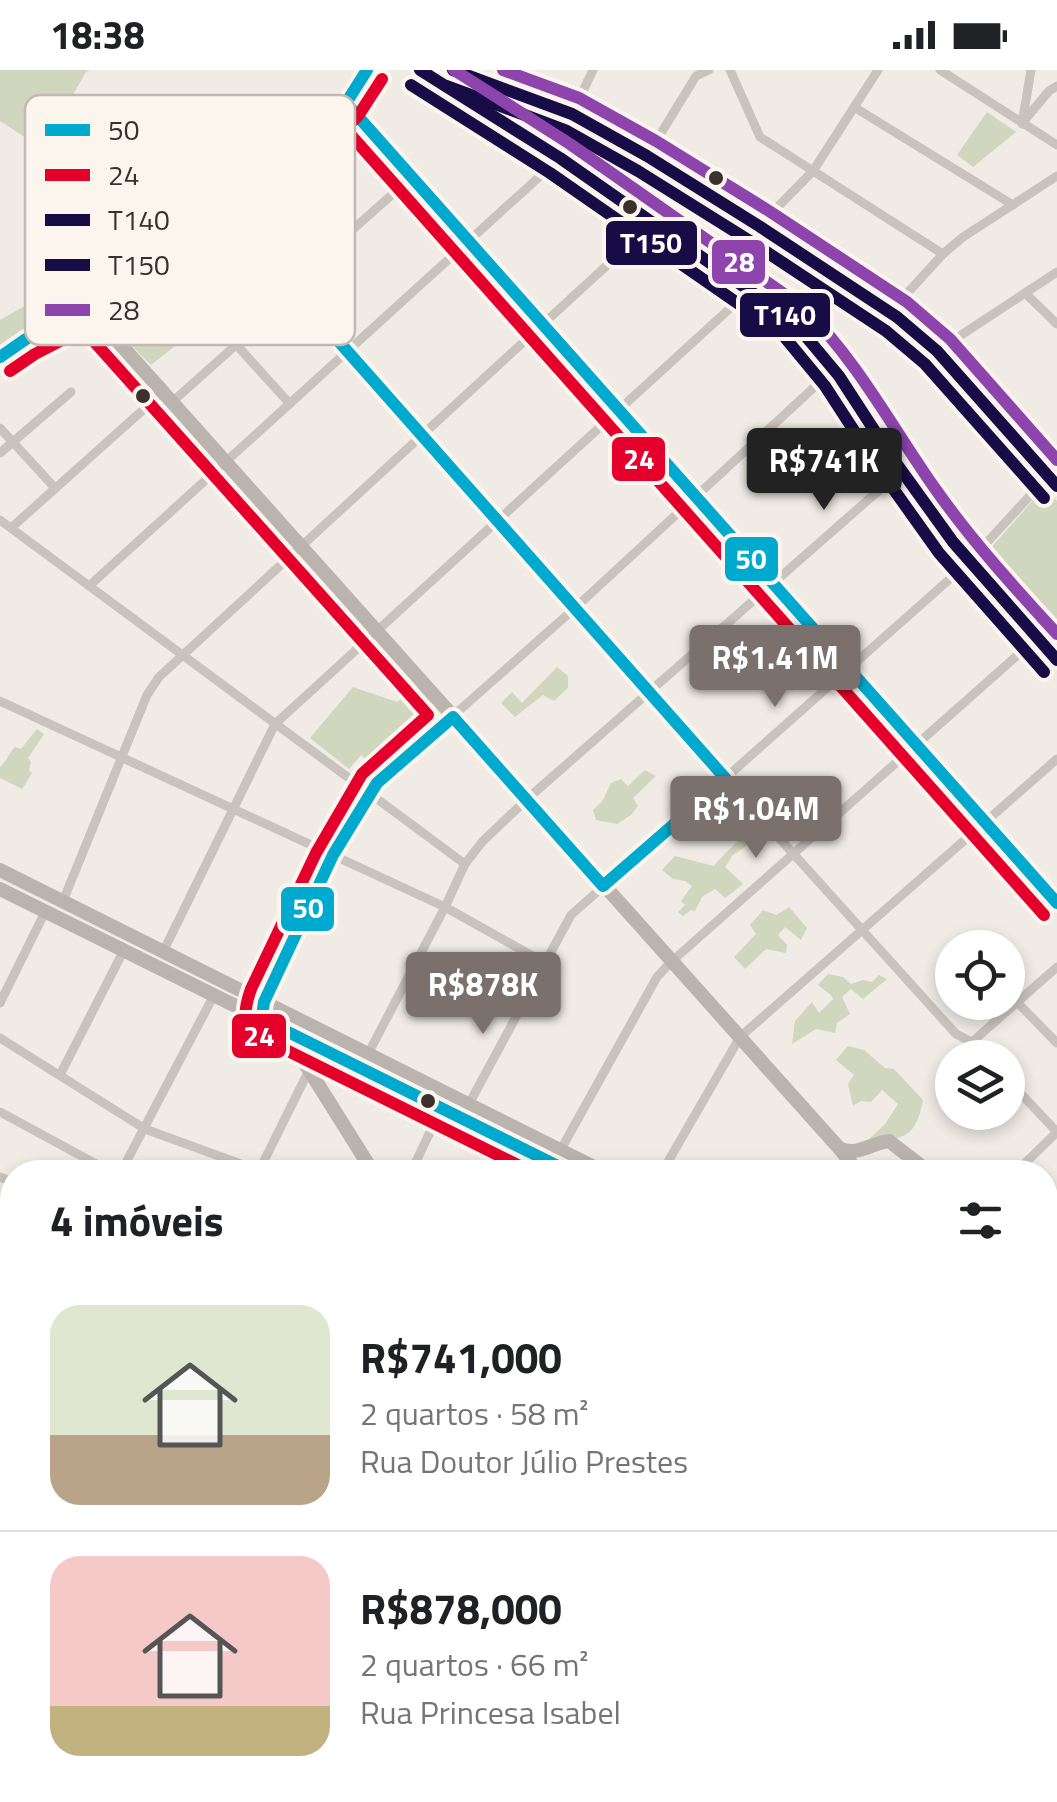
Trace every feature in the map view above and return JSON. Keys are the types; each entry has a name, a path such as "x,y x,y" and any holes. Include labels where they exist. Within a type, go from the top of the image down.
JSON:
{"main road":[{"path":"351,95 367,70"},
{"path":"420,70 560,158 793,321 836,368 901,470 969,562 1057,660"},
{"path":"453,70 572,114 760,226 890,312 937,351 1052,481"},
{"path":"0,357 25,341"},
{"path":"121,345 847,1160"},
{"path":"0,870 575,1160"},
{"path":"0,889 546,1160"},
{"path":"269,1022 289,1040 364,1160"},
{"path":"839,1148 851,1152 883,1143 909,1160"},
{"path":"864,1160 883,1143"}],"street":[{"path":"572,114 593,70"},
{"path":"647,156 696,76 709,70"},
{"path":"730,70 760,137 943,254"},
{"path":"760,226 813,171 878,70"},
{"path":"940,70 1057,145"},
{"path":"1022,124 1029,70"},
{"path":"1022,124 1057,86"},
{"path":"854,107 1013,205"},
{"path":"355,112 1057,903"},
{"path":"355,345 560,158"},
{"path":"629,206 676,174"},
{"path":"890,312 962,237 1057,176"},
{"path":"355,227 412,177"},
{"path":"62,902 147,694 159,677 654,222"},
{"path":"937,351 1057,272"},
{"path":"793,321 829,273"},
{"path":"163,952 275,724 750,290"},
{"path":"1025,293 1057,324"},
{"path":"765,316 822,381"},
{"path":"11,528 236,345 290,404"},
{"path":"341,345 726,780 956,1034 968,1040"},
{"path":"89,586 355,345"},
{"path":"269,1022 262,1012 264,1002 334,855 377,783 836,368"},
{"path":"0,453 71,392"},
{"path":"0,428 56,488"},
{"path":"368,1054 465,864 482,842 901,470"},
{"path":"468,1122 470,1104 572,914 969,562 1052,481"},
{"path":"0,520 465,864"},
{"path":"560,1151 657,977 1037,638"},
{"path":"0,701 445,907 545,964"},
{"path":"669,1160 740,1037 1057,759"},
{"path":"0,1004 46,912"},
{"path":"60,1074 124,950"},
{"path":"1025,994 1057,967"},
{"path":"128,1160 214,996"},
{"path":"1025,1011 1057,1043"},
{"path":"974,1040 996,1020"},
{"path":"0,1038 145,1129 229,1160"},
{"path":"267,1160 320,1048"},
{"path":"1025,1098 1057,1132 1028,1160"},
{"path":"417,1160 442,1109"},
{"path":"0,1112 90,1160"}],"green space":[{"path":"0,70 90,70 73,95 25,95 25,137 0,121"},
{"path":"987,112 1016,132 973,167 957,155"},
{"path":"25,306 25,336 0,352 0,320"},
{"path":"131,345 174,345 175,346 151,365"},
{"path":"1043,489 1057,501 1057,649 979,561"},
{"path":"557,667 568,676 568,688 554,701 543,695 515,717 501,703 512,692 522,703"},
{"path":"419,685 434,700 403,728 415,743 382,772 361,755 349,769 310,738 353,687 397,702"},
{"path":"37,729 44,734 28,758 32,773 22,789 0,778 0,767 15,747 21,749"},
{"path":"645,770 656,776 633,798 638,806 631,815 617,824 596,820 593,810 611,783 621,779 628,786"},
{"path":"737,801 756,813 761,835 733,855 725,867 743,884 725,898 715,889 702,897 695,911 683,916 678,912 685,905 681,901 692,886 662,870 675,856 714,866 742,833 725,810"},
{"path":"789,907 807,928 801,940 785,927 778,935 787,945 786,953 766,949 745,969 734,957 756,934 750,925 763,910 776,915"},
{"path":"828,974 843,977 851,984 872,982 879,975 887,979 863,999 851,989 842,997 850,1014 837,1023 835,1033 816,1029 792,1044 795,1021 812,1002 819,1013 833,999 818,985"},
{"path":"848,1046 864,1050 885,1068 894,1069 923,1100 916,1122 906,1134 890,1140 867,1141 898,1104 882,1090 871,1102 861,1101 853,1106 848,1084 854,1075 836,1060"}],"transit line":[{"name":"50","path":"351,95 367,70"},
{"name":"T140","path":"420,70 560,158 793,321 839,376 953,542 1057,660"},
{"name":"T140","path":"453,70 572,114 647,156 897,317 937,351 1057,486"},
{"name":"28","path":"454,70 570,144 804,308 857,372 963,526 1057,634"},
{"name":"28","path":"503,70 579,98 656,141 907,302 950,339 1057,460"},
{"name":"24","path":"355,119 382,79"},
{"name":"T150","path":"411,85 550,173 782,334 825,386 939,553 1044,672"},
{"name":"T150","path":"447,86 565,130 750,241 886,331 925,364 1044,498"},
{"name":"50","path":"355,113 1057,903"},
{"name":"24","path":"355,140 1044,915"},
{"name":"50","path":"0,357 25,340"},
{"name":"24","path":"10,371 52,345"},
{"name":"24","path":"97,345 428,715 362,774 316,853 251,989 246,1008 248,1025 256,1035 508,1160"},
{"name":"50","path":"342,345 726,779 603,886 453,717 377,783 333,855 264,1002 262,1016 546,1160"}]}
